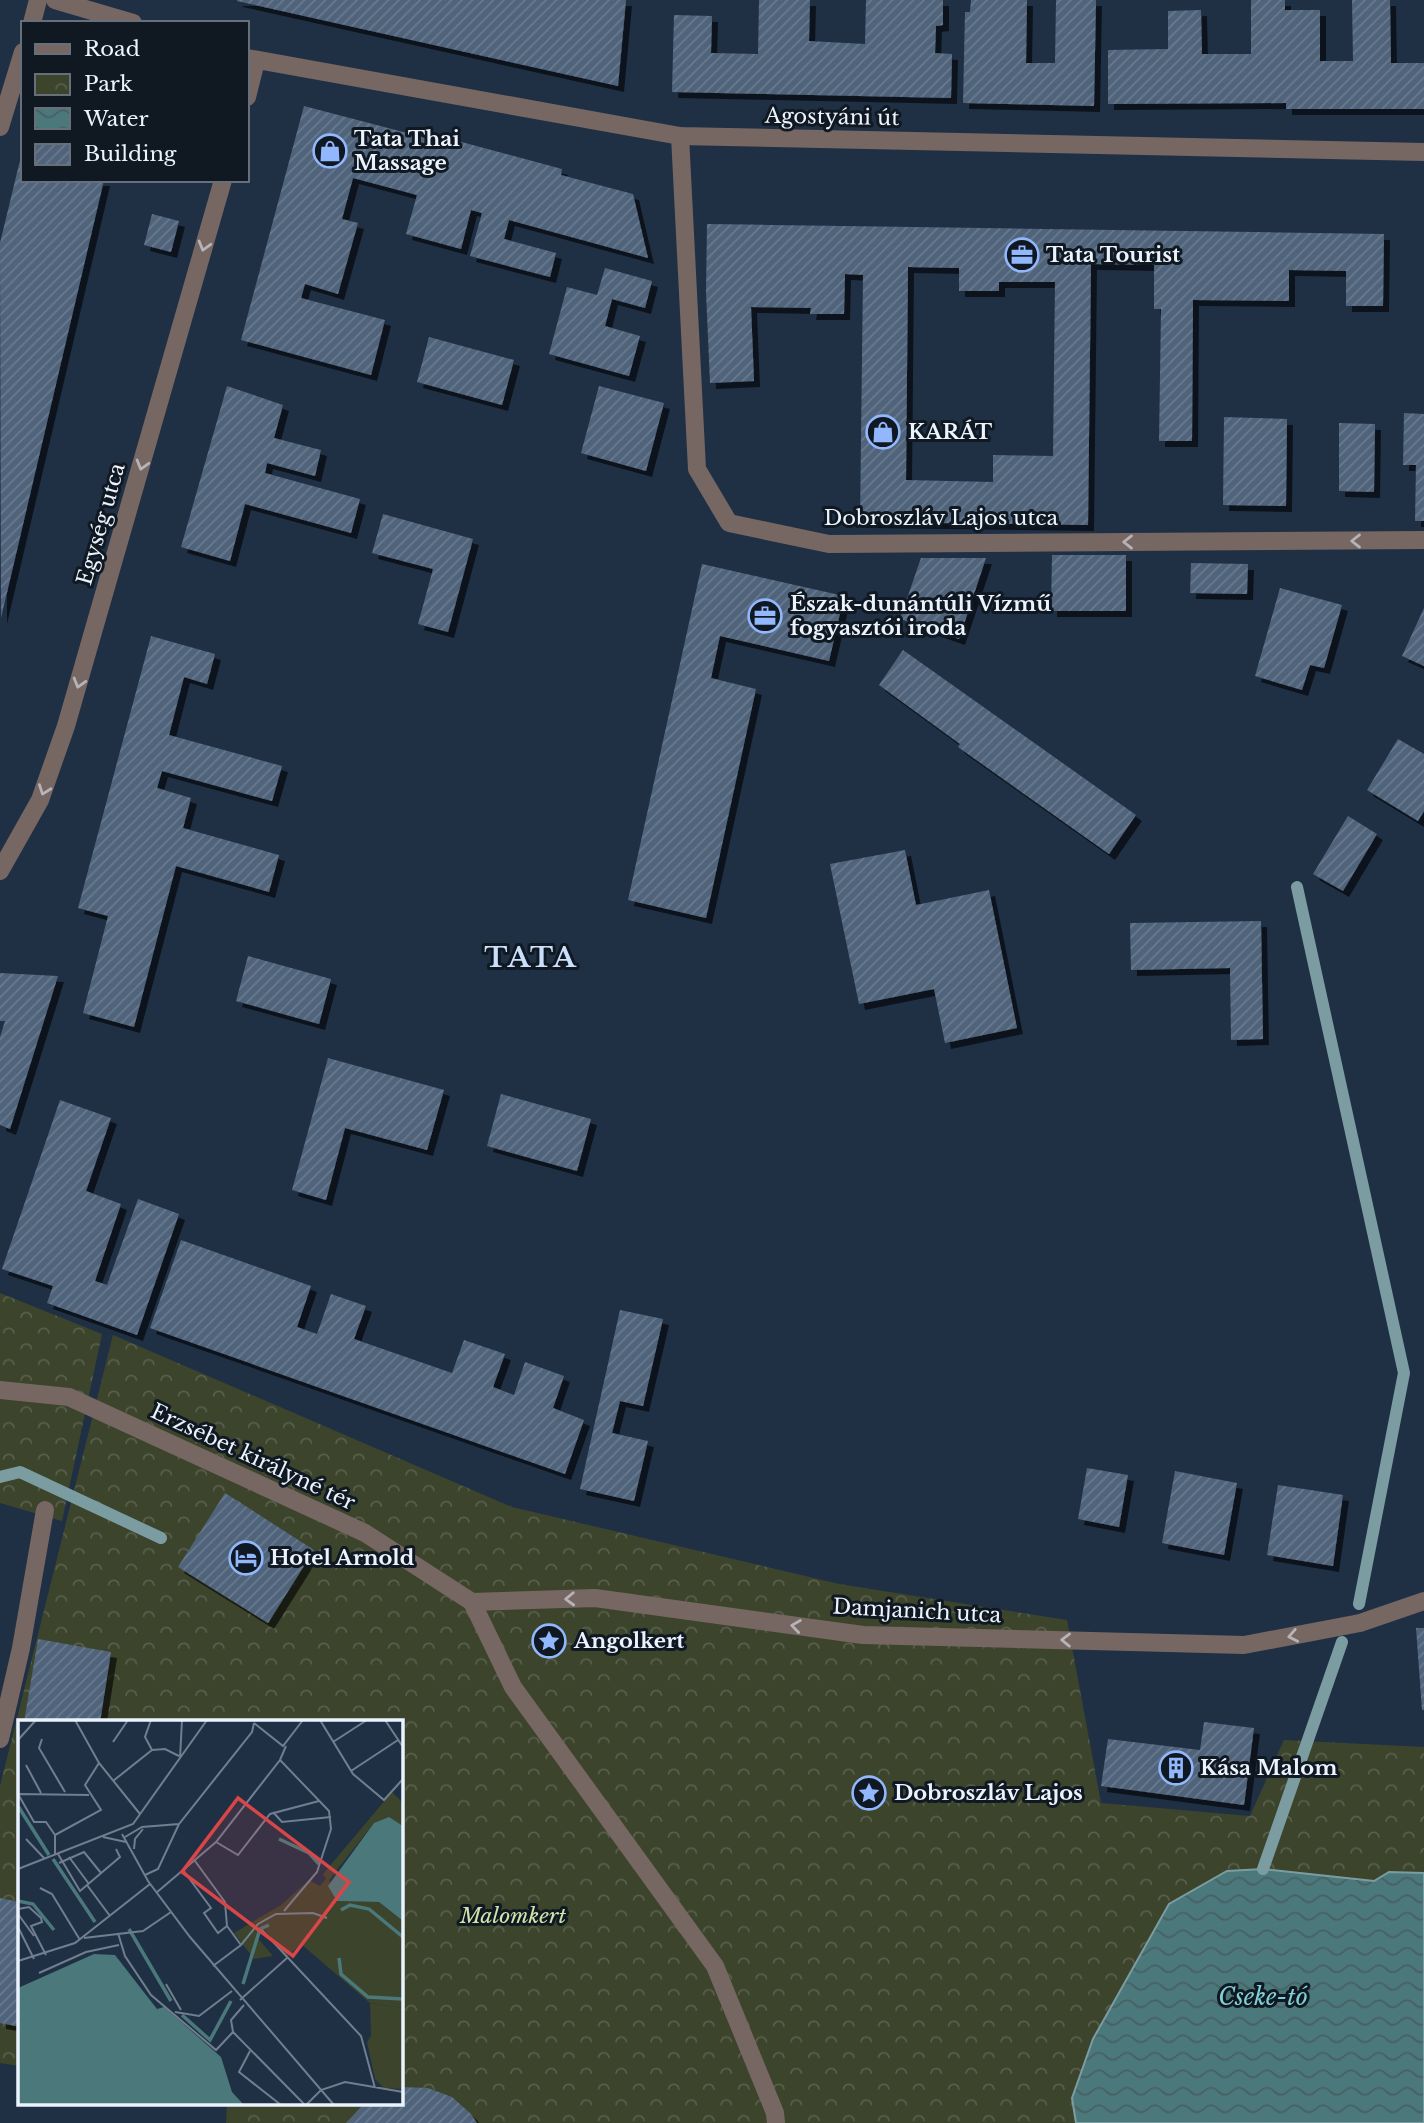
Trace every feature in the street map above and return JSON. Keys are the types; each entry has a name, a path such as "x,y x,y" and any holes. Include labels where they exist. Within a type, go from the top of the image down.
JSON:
{"street":[{"path":"33,21 38,0"},
{"path":"55,0 126,21"},
{"path":"0,128 21,59"},
{"path":"248,90 252,60"},
{"name":"Agostyáni út","path":"252,60 680,136 1424,152"},
{"name":"Dobroszláv Lajos utca","path":"680,136 697,469 729,523 829,544 1424,540"},
{"name":"Egység utca","path":"0,871 40,800 66,726 222,182"},
{"name":"Erzsébet királyné tér","path":"0,1390 69,1397 365,1534 472,1602"},
{"path":"0,1739 21,1648 45,1510"},
{"name":"Damjanich utca","path":"472,1602 596,1598 863,1635 1244,1645 1360,1623 1424,1601"},
{"path":"472,1602 513,1686 715,1966 775,2113 776,2123"}],"green space":[{"path":"0,1293 102,1334 62,1521 0,1503"},
{"name":"Malomkert","path":"113,1335 512,1507 839,1584 1067,1620 1101,1803 1250,1816 1284,1740 1424,1747 1424,1873 1389,1872 1374,1881 1263,1869 1227,1871 1072,2098 1076,2123 226,2123 227,2106 402,2106 402,1720 18,1720 18,2066 0,2063 0,1786"}],"water":[{"name":"Cseke-tó","path":"1263,1869 1374,1881 1389,1872 1424,1873 1424,2123 1076,2123 1072,2098 1093,2039 1169,1904 1227,1871"}],"building":[{"path":"626,0 618,86 237,1"},
{"path":"759,0 810,0 809,41 865,44 866,0 943,0 943,25 936,26 935,53 952,54 951,98 672,92 674,15 712,16 711,53 758,54"},
{"path":"971,0 1027,0 1026,63 1055,63 1056,0 1096,0 1094,106 963,103 965,12 970,12"},
{"path":"1251,0 1285,0 1285,10 1320,10 1320,61 1353,61 1352,0 1390,0 1391,63 1424,63 1424,109 1286,109 1286,103 1108,104 1108,50 1168,49 1168,11 1201,10 1202,54 1251,54"},
{"path":"304,106 453,145 454,140 562,169 561,175 633,194 648,258 509,220 504,239 556,253 550,277 470,256 482,213 471,210 461,249 406,234 417,195 353,178 342,219 358,223 338,294 305,284 301,298 385,320 371,375 241,340"},
{"path":"21,156 21,182 104,182 1,618 0,243"},
{"path":"152,214 179,221 171,252 144,245"},
{"path":"707,224 1384,234 1383,306 1346,306 1346,271 1289,270 1289,301 1193,300 1192,441 1159,441 1161,309 1154,309 1154,265 1091,264 1088,525 860,522 863,275 845,274 844,314 810,314 811,308 751,307 754,381 710,383 706,293","holes":["908,267 959,268 959,291 999,291 999,282 1055,282 1053,456 993,455 993,482 906,480"]},
{"path":"605,268 652,281 645,308 612,299 605,326 640,336 629,376 549,354 567,287 597,295"},
{"path":"429,337 514,360 502,405 417,382"},
{"path":"227,386 283,405 274,438 321,450 315,476 267,463 265,473 360,499 351,533 245,504 230,561 181,547"},
{"path":"599,386 664,403 646,471 581,453"},
{"path":"1404,413 1424,414 1424,521 1415,521 1416,465 1403,465"},
{"path":"1224,417 1287,419 1286,506 1223,505"},
{"path":"1339,423 1375,424 1374,492 1339,491"},
{"path":"383,514 473,539 448,632 418,624 433,569 372,553"},
{"path":"1052,555 1126,555 1126,611 1051,611"},
{"path":"921,558 986,558 959,639 900,619"},
{"path":"1191,563 1248,564 1247,594 1190,593"},
{"path":"702,564 844,596 829,661 720,636 711,678 756,689 706,918 628,900"},
{"path":"1280,588 1342,605 1324,668 1310,665 1302,690 1255,676"},
{"path":"1424,608 1424,666 1402,656"},
{"path":"151,636 215,654 207,684 184,677 169,735 282,766 272,801 162,771 157,788 191,798 183,828 279,855 269,892 176,866 134,1027 83,1013 108,916 78,908"},
{"path":"903,650 1136,815 1109,854 958,747 960,744 879,685"},
{"path":"1398,739 1424,754 1424,811 1418,821 1367,790"},
{"path":"1348,816 1377,834 1343,891 1313,874"},
{"path":"905,850 916,905 989,890 1017,1028 945,1043 934,989 859,1004 830,864"},
{"path":"1261,921 1263,1039 1231,1040 1230,968 1131,970 1130,923"},
{"path":"248,956 331,979 319,1024 236,1001"},
{"path":"0,973 58,976 10,1129 0,1125 0,1037 5,1021 0,1021"},
{"path":"328,1058 444,1090 427,1150 345,1128 326,1200 292,1190"},
{"path":"501,1094 591,1119 577,1171 487,1146"},
{"path":"60,1100 111,1118 86,1191 121,1204 95,1281 107,1285 138,1199 179,1214 137,1335 47,1303 53,1286 2,1269"},
{"path":"181,1240 311,1286 297,1327 317,1334 331,1294 366,1306 354,1339 452,1373 464,1340 505,1354 493,1387 514,1395 525,1362 564,1376 553,1408 584,1420 565,1474 150,1328"},
{"path":"620,1310 663,1319 643,1406 620,1401 612,1433 648,1441 634,1501 580,1489"},
{"path":"1087,1468 1128,1475 1119,1527 1078,1519"},
{"path":"1175,1471 1237,1483 1224,1555 1162,1543"},
{"path":"1278,1485 1343,1495 1333,1566 1267,1555"},
{"name":"Hotel Arnold","path":"225,1493 314,1550 268,1623 178,1567"},
{"path":"1416,1628 1424,1628 1424,1710 1422,1710"},
{"path":"38,1639 111,1652 100,1720 24,1720"},
{"name":"Kása Malom","path":"1204,1722 1254,1728 1244,1805 1101,1786 1108,1739 1200,1750"},
{"path":"0,1898 18,1902 18,2014 16,2026 0,2023"},
{"path":"402,2087 428,2088 452,2097 477,2123 346,2123 362,2106 402,2106"}],"waterway":[{"path":"1297,887 1404,1373 1359,1604"},
{"path":"0,1477 20,1472 161,1538"},
{"path":"1263,1869 1342,1642"}],"place":[{"name":"Tata Thai Massage","path":"330,151"},
{"name":"Tata Tourist","path":"1022,255"},
{"name":"KARÁT","path":"883,432"},
{"name":"Észak-dunántúli Vízmű fogyasztói iroda","path":"765,616"},
{"name":"Hotel Arnold","path":"246,1558"},
{"name":"Angolkert","path":"549,1641"},
{"name":"Kása Malom","path":"1176,1768"},
{"name":"Dobroszláv Lajos","path":"869,1793"}],"district":[{"name":"TATA","path":"531,957"}]}
